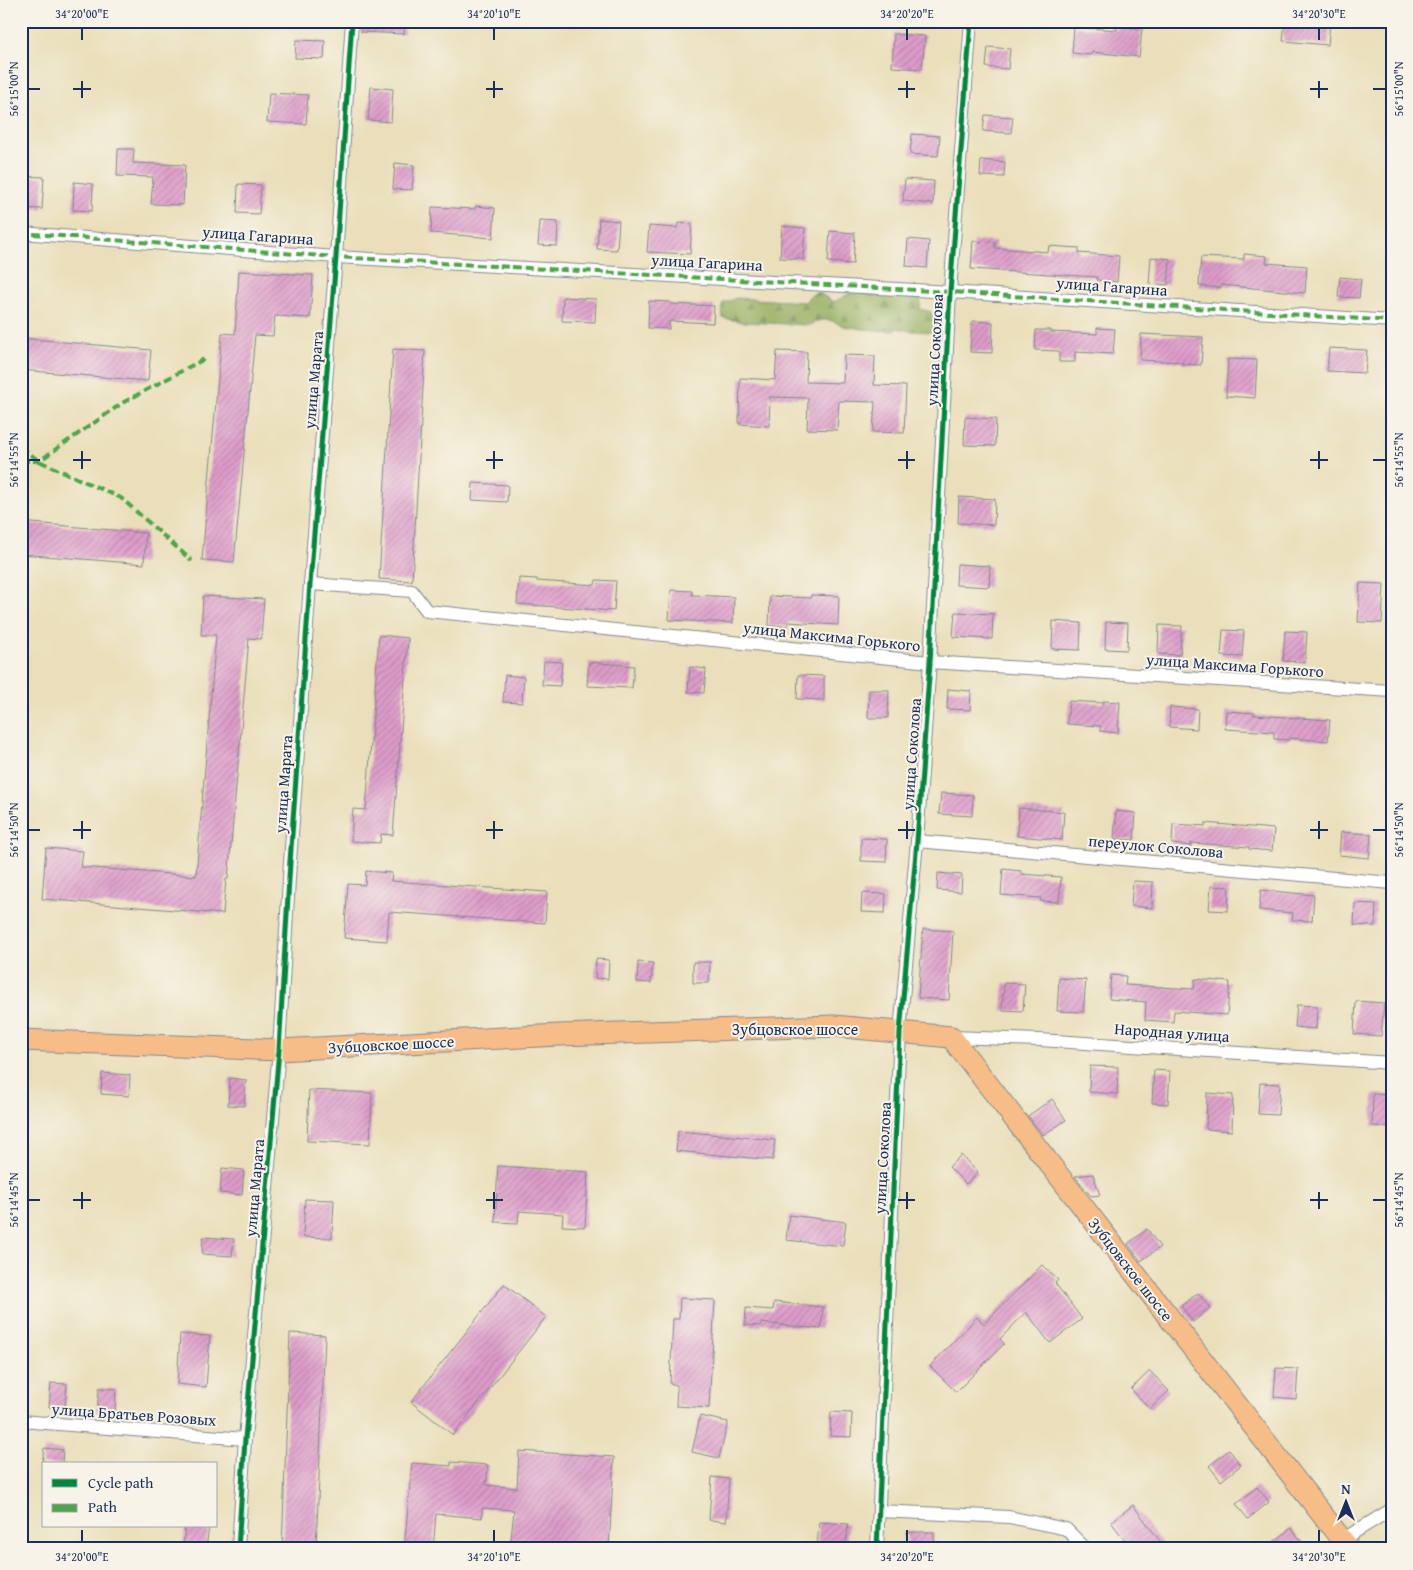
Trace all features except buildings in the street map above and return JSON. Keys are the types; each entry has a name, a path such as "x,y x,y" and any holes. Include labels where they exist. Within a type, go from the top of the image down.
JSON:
{"main road":[{"name":"Зубцовское шоссе","path":"21,1040 279,1050 559,1035 834,1026 951,1037 1340,1546"}],"street":[{"name":"улица Марата","path":"238,1549 245,1438 279,1050 290,862 352,21"},
{"name":"улица Соколова","path":"877,1549 900,1032 917,841 930,662 950,292 971,21"},
{"name":"улица Гагарина","path":"21,233 336,257 950,292 1392,321"},
{"name":"улица Максима Горького","path":"310,584 412,591 427,612 930,662 1392,691"},
{"name":"переулок Соколова","path":"917,841 1392,883"},
{"name":"Народная улица","path":"951,1037 1039,1040 1392,1063"},
{"name":"улица Братьев Розовых","path":"21,1421 245,1438"},
{"path":"1340,1546 1392,1509"},
{"path":"879,1511 1009,1518 1066,1529 1086,1549"}],"green space":[{"path":"818,292 833,302 854,292 869,294 882,292 885,296 897,292 917,292 921,298 920,309 931,312 934,322 933,332 910,331 898,328 888,331 863,329 844,326 830,320 820,320 809,325 743,322 723,318 722,304 736,298 805,302 810,296"}],"marked path":[{"path":"21,233 336,257 950,292 1392,321"},
{"path":"21,461 39,461 124,402 204,359"},
{"path":"21,447 39,461 121,498 192,561"}],"cycle path":[{"path":"238,1549 245,1439 279,1050 290,862 352,21"},
{"path":"877,1549 900,1032 917,841 930,662 950,292 971,21"}]}
